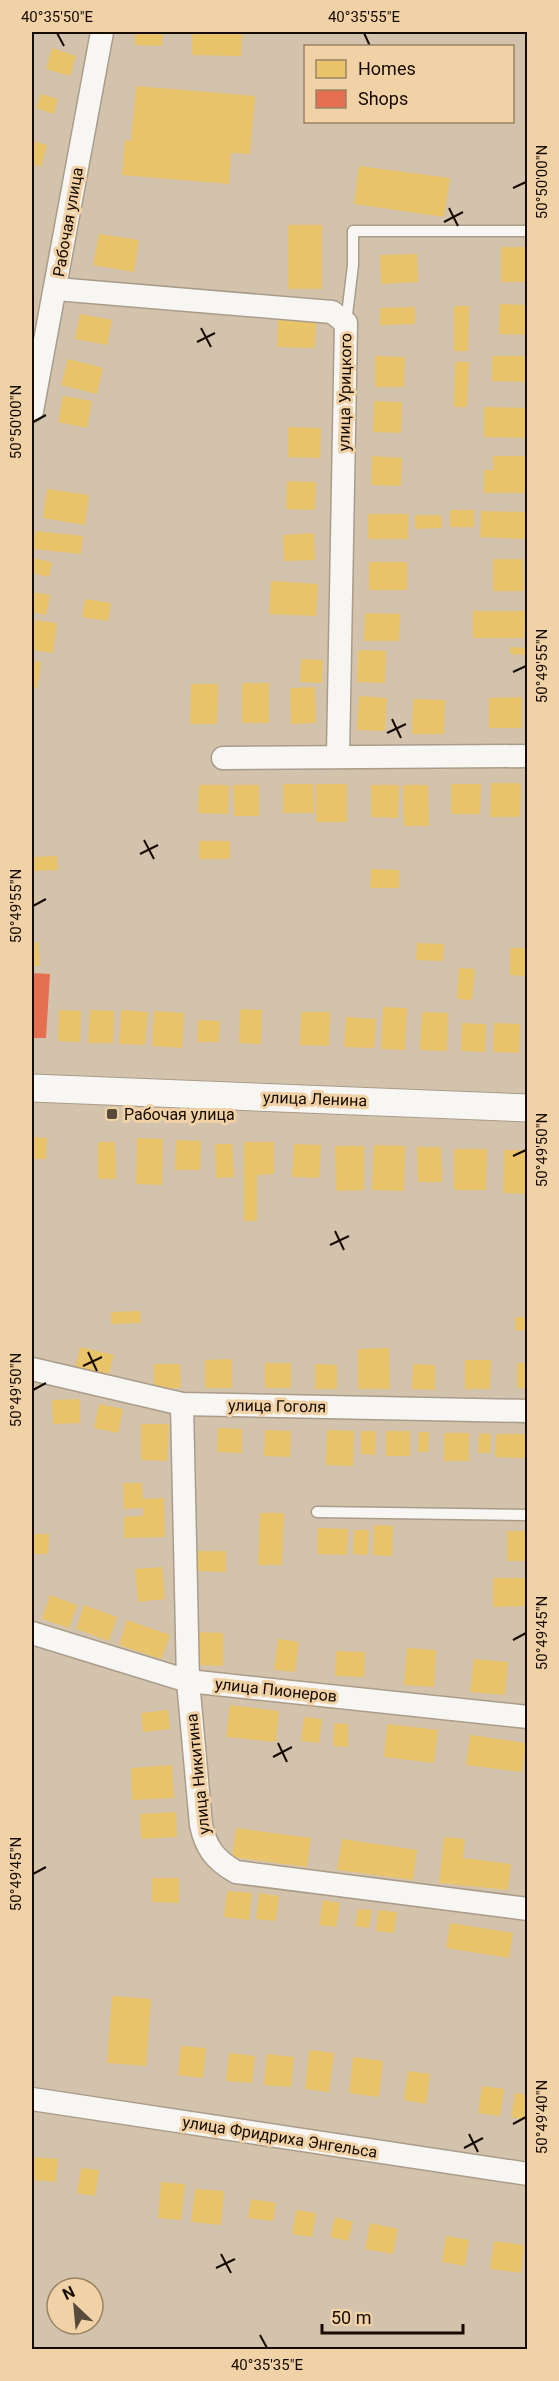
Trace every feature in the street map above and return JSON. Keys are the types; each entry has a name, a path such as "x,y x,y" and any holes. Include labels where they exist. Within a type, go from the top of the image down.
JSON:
{"street":[{"name":"Рабочая улица","path":"32,411 102,32"},
{"name":"улица Урицкого","path":"56,290 332,312 346,323 338,756"},
{"path":"223,758 528,756"},
{"name":"улица Ленина","path":"32,1088 528,1108"},
{"name":"улица Гоголя","path":"32,1369 182,1404 528,1411"},
{"name":"улица Никитина","path":"182,1404 188,1681 201,1825 205,1842 213,1855 222,1864 236,1872 528,1909"},
{"name":"улица Пионеров","path":"32,1633 188,1681 528,1717"},
{"name":"улица Фридриха Энгельса","path":"32,2099 528,2174"}],"lane":[{"path":"346,323 353,265 353,231 528,231"},
{"path":"317,1512 528,1515"}],"building: Homes":[{"path":"135,32 163,32 162,46 135,45"},
{"path":"192,32 242,32 241,56 192,55"},
{"path":"333,32 357,32 357,34 333,34"},
{"path":"52,48 76,56 70,76 46,69"},
{"path":"136,86 255,96 250,154 231,153 229,184 122,175 125,140 131,141"},
{"path":"41,94 58,99 54,114 36,108"},
{"path":"32,141 47,145 41,167 32,164"},
{"path":"359,166 450,178 444,217 354,204"},
{"path":"288,225 322,225 322,289 288,289"},
{"path":"99,234 139,240 134,272 93,265"},
{"path":"501,247 528,247 528,282 501,282"},
{"path":"417,254 418,282 381,284 380,255"},
{"path":"500,304 528,305 528,335 499,334"},
{"path":"454,306 469,306 468,351 454,351"},
{"path":"415,307 415,324 380,325 380,308"},
{"path":"80,314 112,320 107,345 75,339"},
{"path":"278,320 316,321 315,348 277,347"},
{"path":"375,356 405,357 404,387 375,387"},
{"path":"492,356 528,356 528,382 492,381"},
{"path":"68,359 103,368 97,394 61,385"},
{"path":"455,362 469,362 467,407 454,407"},
{"path":"63,396 92,401 87,428 58,422"},
{"path":"374,401 402,402 401,433 373,432"},
{"path":"484,407 528,408 528,438 484,437"},
{"path":"288,427 321,428 320,458 288,457"},
{"path":"372,456 402,458 401,486 371,485"},
{"path":"493,456 526,456 526,493 484,493 484,470 493,470"},
{"path":"287,481 316,482 315,510 286,509"},
{"path":"47,489 89,495 85,525 43,518"},
{"path":"450,510 474,510 474,527 450,527"},
{"path":"481,511 526,512 525,539 480,537"},
{"path":"368,514 408,514 408,539 368,539"},
{"path":"415,515 441,515 442,528 415,529"},
{"path":"35,531 83,536 81,554 33,549"},
{"path":"314,533 315,560 284,561 283,535"},
{"path":"32,558 52,562 49,577 32,573"},
{"path":"493,559 523,559 524,591 493,591"},
{"path":"369,562 407,562 407,590 369,590"},
{"path":"271,581 318,584 316,616 269,614"},
{"path":"32,592 50,595 46,615 32,612"},
{"path":"85,599 111,603 108,621 82,617"},
{"path":"473,611 525,611 524,638 473,638"},
{"path":"365,613 400,614 399,641 364,641"},
{"path":"32,620 57,623 53,653 32,650"},
{"path":"510,647 527,648 527,655 510,654"},
{"path":"358,650 386,651 385,683 357,682"},
{"path":"301,659 323,660 322,683 300,682"},
{"path":"32,661 41,662 37,688 32,687"},
{"path":"242,683 269,683 269,723 242,723"},
{"path":"191,684 218,684 217,724 190,724"},
{"path":"315,687 316,723 291,724 290,688"},
{"path":"359,696 387,698 385,731 357,730"},
{"path":"522,697 522,728 489,728 489,698"},
{"path":"413,699 445,700 444,734 412,734"},
{"path":"32,741 34,741 33,759 32,759"},
{"path":"491,783 521,783 520,817 490,817"},
{"path":"283,784 313,784 314,813 283,813"},
{"path":"316,784 347,784 347,822 316,822"},
{"path":"451,784 481,784 480,814 451,814"},
{"path":"199,785 229,785 228,814 198,813"},
{"path":"233,785 259,785 259,816 234,816"},
{"path":"371,785 399,785 398,818 371,817"},
{"path":"403,785 428,785 429,826 404,826"},
{"path":"199,841 230,841 230,859 199,859"},
{"path":"57,856 58,870 32,871 32,857"},
{"path":"371,869 399,870 399,888 370,888"},
{"path":"32,942 38,942 40,966 32,966"},
{"path":"417,943 444,944 443,961 416,960"},
{"path":"510,948 525,948 525,976 510,975"},
{"path":"459,968 475,969 472,1000 457,999"},
{"path":"383,1007 407,1008 405,1050 381,1049"},
{"path":"240,1009 262,1010 261,1044 239,1043"},
{"path":"59,1010 81,1011 80,1042 58,1041"},
{"path":"90,1010 114,1011 113,1043 88,1043"},
{"path":"121,1010 148,1012 145,1045 119,1044"},
{"path":"154,1011 184,1013 182,1048 152,1046"},
{"path":"301,1012 330,1012 329,1046 300,1045"},
{"path":"422,1012 448,1013 447,1051 420,1050"},
{"path":"346,1017 376,1019 374,1048 344,1047"},
{"path":"198,1020 220,1021 219,1042 197,1042"},
{"path":"462,1023 486,1024 485,1052 461,1051"},
{"path":"494,1023 520,1024 519,1053 493,1052"},
{"path":"32,1137 47,1138 46,1159 32,1159"},
{"path":"137,1138 163,1139 162,1185 136,1184"},
{"path":"176,1140 201,1141 200,1170 175,1170"},
{"path":"98,1142 115,1142 116,1179 98,1179"},
{"path":"244,1142 274,1142 274,1174 257,1175 257,1221 244,1221"},
{"path":"215,1144 232,1144 234,1177 216,1178"},
{"path":"294,1144 321,1145 319,1178 292,1177"},
{"path":"374,1145 405,1146 404,1191 372,1190"},
{"path":"335,1146 364,1146 364,1190 336,1191"},
{"path":"417,1147 441,1147 442,1182 418,1182"},
{"path":"454,1149 487,1149 486,1190 454,1190"},
{"path":"504,1150 528,1150 528,1194 503,1193"},
{"path":"140,1311 141,1323 111,1324 111,1312"},
{"path":"515,1317 528,1317 528,1331 515,1330"},
{"path":"80,1347 114,1355 108,1377 75,1369"},
{"path":"389,1348 390,1389 358,1389 358,1349"},
{"path":"232,1359 232,1388 205,1388 205,1360"},
{"path":"465,1360 491,1360 490,1389 465,1389"},
{"path":"265,1363 291,1363 291,1388 265,1388"},
{"path":"517,1363 528,1363 528,1388 517,1388"},
{"path":"154,1364 180,1364 181,1388 154,1388"},
{"path":"315,1364 337,1365 337,1389 315,1389"},
{"path":"413,1364 435,1365 435,1390 412,1389"},
{"path":"80,1399 80,1423 53,1424 52,1400"},
{"path":"99,1404 123,1409 118,1433 94,1428"},
{"path":"141,1424 169,1424 167,1461 141,1460"},
{"path":"218,1428 242,1429 242,1453 217,1452"},
{"path":"265,1430 291,1431 290,1457 264,1456"},
{"path":"327,1430 354,1431 353,1466 326,1465"},
{"path":"361,1431 376,1431 375,1455 361,1454"},
{"path":"386,1431 410,1431 410,1456 386,1456"},
{"path":"419,1432 429,1432 428,1452 418,1452"},
{"path":"444,1433 469,1433 469,1461 444,1461"},
{"path":"479,1433 491,1434 490,1453 478,1453"},
{"path":"496,1434 525,1434 525,1458 495,1457"},
{"path":"123,1483 142,1483 143,1499 164,1498 165,1537 124,1538 124,1517 143,1516 143,1508 124,1509"},
{"path":"260,1513 284,1513 282,1565 258,1565"},
{"path":"374,1525 393,1526 392,1556 373,1555"},
{"path":"318,1528 348,1529 347,1555 317,1554"},
{"path":"354,1530 369,1530 368,1555 353,1554"},
{"path":"507,1531 528,1531 528,1561 507,1561"},
{"path":"32,1534 49,1534 48,1554 32,1554"},
{"path":"197,1551 226,1551 226,1572 196,1571"},
{"path":"162,1567 165,1599 138,1602 135,1569"},
{"path":"493,1578 528,1578 528,1606 493,1607"},
{"path":"50,1595 77,1605 69,1628 42,1619"},
{"path":"84,1605 117,1617 109,1641 76,1629"},
{"path":"127,1620 170,1635 161,1659 119,1645"},
{"path":"196,1632 223,1633 223,1666 195,1665"},
{"path":"278,1639 299,1642 295,1672 274,1670"},
{"path":"407,1648 436,1650 434,1687 404,1685"},
{"path":"336,1651 365,1652 364,1677 335,1676"},
{"path":"474,1659 508,1662 505,1695 470,1692"},
{"path":"230,1705 279,1711 276,1742 226,1737"},
{"path":"168,1710 170,1729 143,1732 141,1713"},
{"path":"304,1717 322,1719 319,1743 301,1741"},
{"path":"334,1723 348,1724 348,1747 333,1746"},
{"path":"387,1724 438,1730 434,1763 384,1757"},
{"path":"470,1735 526,1743 522,1772 466,1765"},
{"path":"172,1765 174,1798 132,1800 131,1768"},
{"path":"176,1812 177,1837 141,1839 140,1814"},
{"path":"236,1828 311,1838 307,1867 232,1857"},
{"path":"444,1837 465,1839 463,1858 511,1864 508,1890 439,1883"},
{"path":"342,1839 417,1850 413,1880 337,1870"},
{"path":"152,1878 179,1878 179,1903 152,1902"},
{"path":"227,1891 252,1893 249,1920 224,1917"},
{"path":"259,1893 279,1896 276,1921 256,1919"},
{"path":"323,1900 340,1903 336,1927 319,1925"},
{"path":"358,1909 372,1910 369,1928 355,1926"},
{"path":"378,1910 397,1912 394,1933 376,1931"},
{"path":"450,1923 513,1933 509,1958 446,1948"},
{"path":"112,1996 151,1999 146,2066 107,2063"},
{"path":"181,2046 206,2048 203,2078 178,2075"},
{"path":"309,2050 334,2053 329,2092 305,2089"},
{"path":"229,2053 255,2056 252,2083 226,2081"},
{"path":"267,2054 294,2057 291,2087 264,2085"},
{"path":"353,2057 383,2061 379,2097 349,2093"},
{"path":"408,2071 430,2074 426,2104 404,2100"},
{"path":"482,2086 504,2089 500,2116 478,2113"},
{"path":"515,2093 528,2095 528,2120 511,2117"},
{"path":"32,2157 58,2159 56,2182 32,2180"},
{"path":"81,2168 99,2170 95,2196 77,2193"},
{"path":"161,2182 185,2184 181,2220 158,2218"},
{"path":"195,2189 224,2191 221,2225 191,2222"},
{"path":"251,2199 276,2203 273,2221 248,2218"},
{"path":"296,2210 316,2213 312,2237 292,2234"},
{"path":"335,2217 353,2222 348,2241 330,2237"},
{"path":"370,2223 398,2229 393,2254 365,2249"},
{"path":"446,2236 469,2240 465,2266 442,2262"},
{"path":"494,2241 524,2245 521,2273 490,2269"}],"building: Shops":[{"path":"32,973 50,974 46,1038 32,1038"}],"place":[{"name":"Рабочая улица","path":"112,1114"}]}
